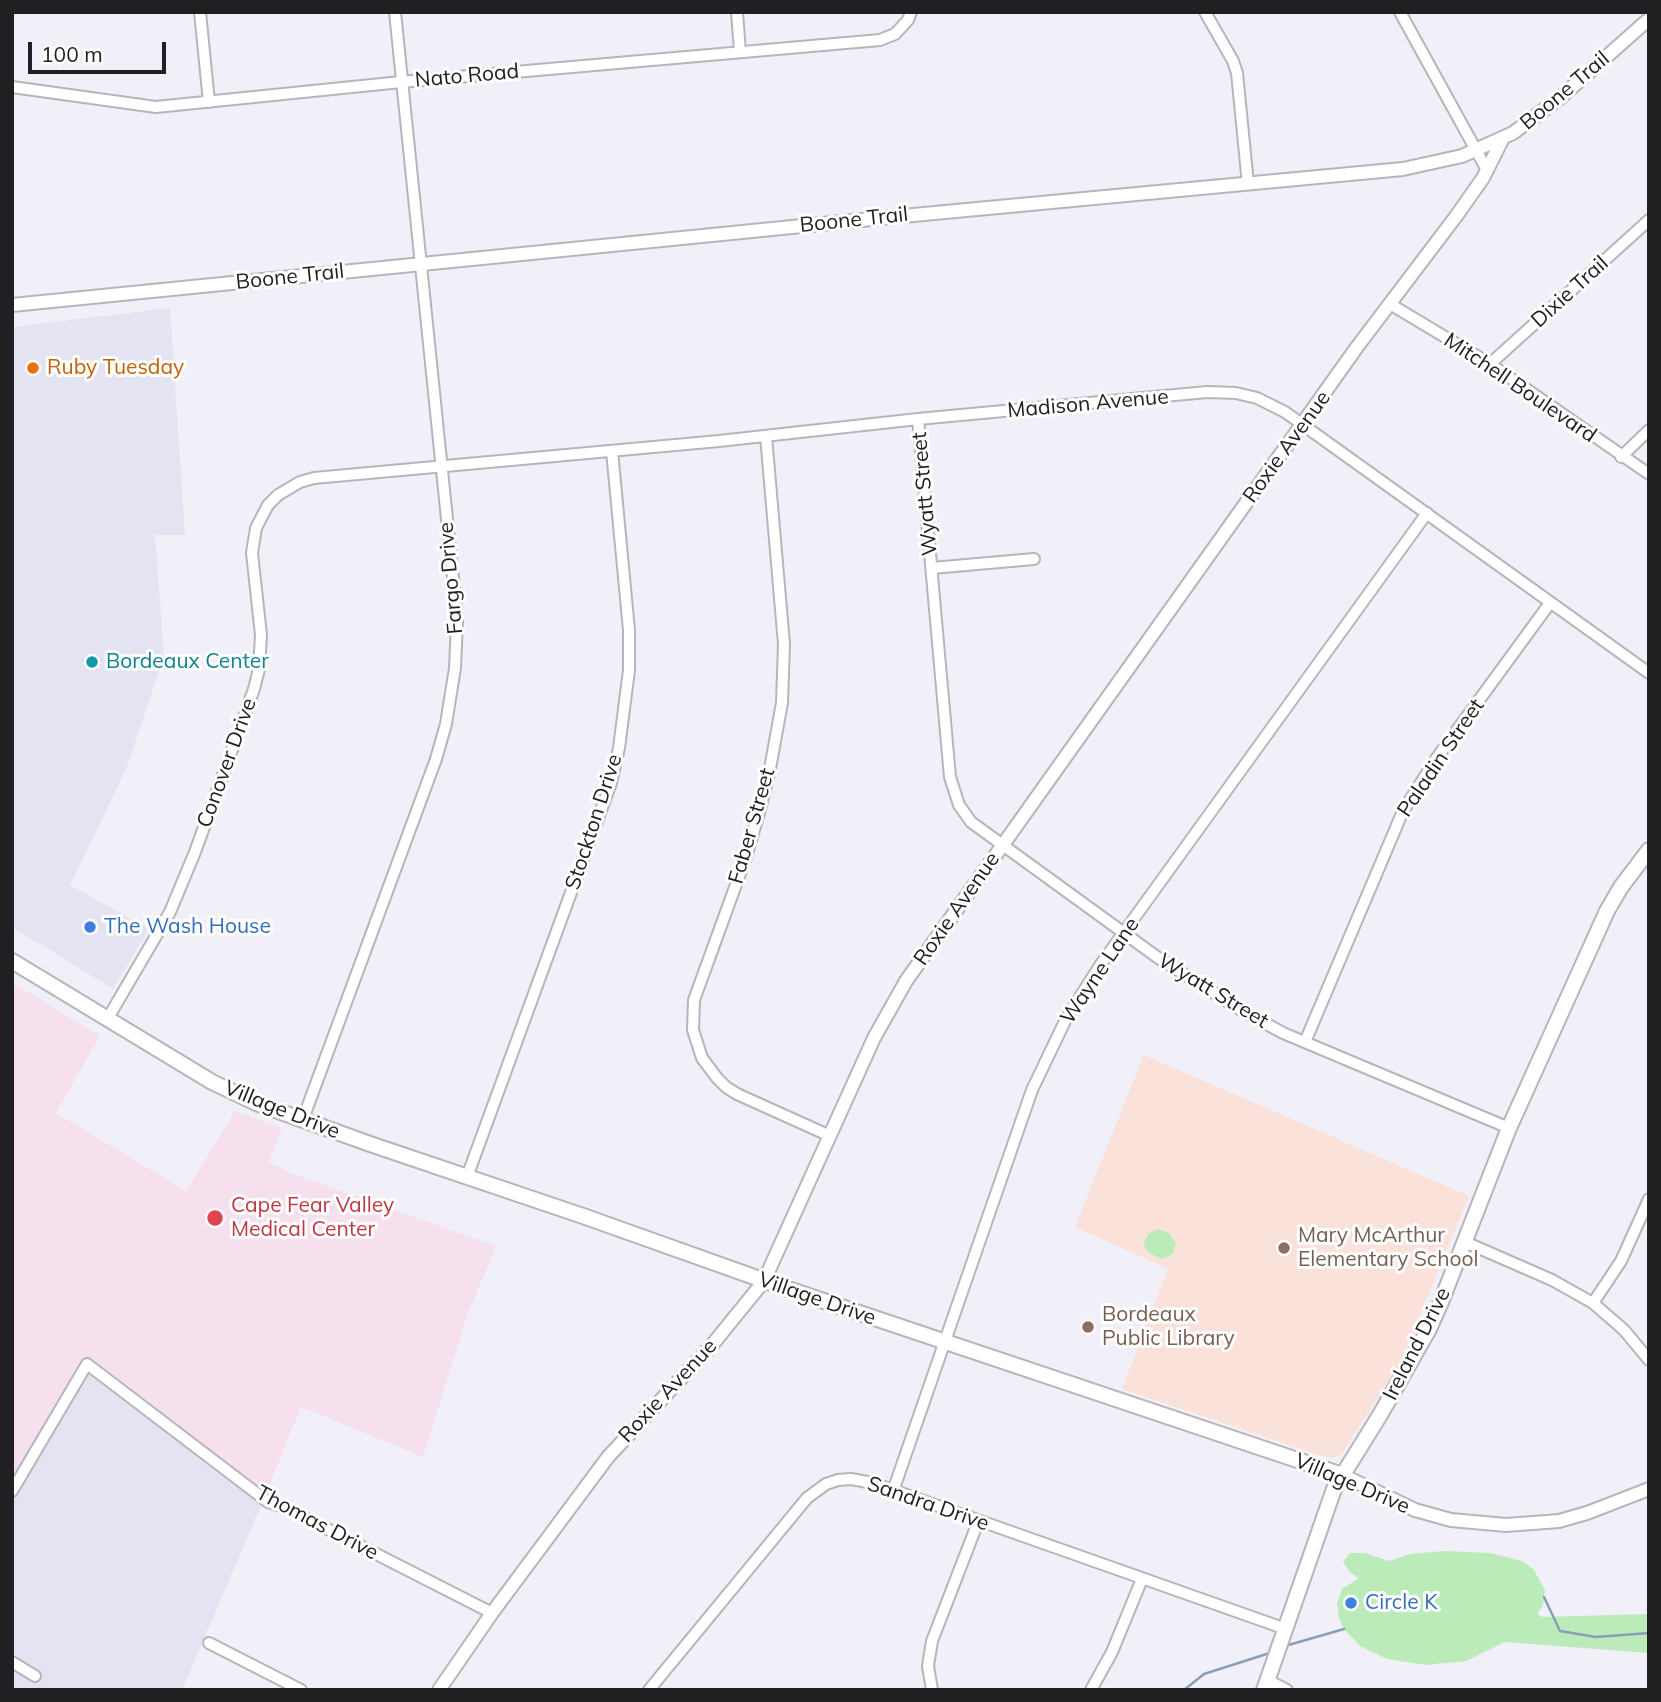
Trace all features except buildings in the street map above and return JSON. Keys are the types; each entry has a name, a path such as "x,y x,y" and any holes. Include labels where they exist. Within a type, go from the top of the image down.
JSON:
{"main road":[{"name":"Ireland Drive","path":"1266,1685 1334,1489 1429,1329 1509,1128 1607,911 1649,850"},
{"name":"Village Drive","path":"12,961 236,1094 764,1281 1342,1475"}],"street":[{"path":"200,12 209,102"},
{"name":"Fargo Drive","path":"303,1119 436,759 446,724 455,668 457,622 395,12"},
{"path":"737,12 740,52"},
{"name":"Nato Road","path":"12,87 156,107 401,82 880,40 895,34 908,20 911,12"},
{"path":"1205,12 1237,73 1248,184"},
{"path":"1400,12 1488,170"},
{"name":"Boone Trail","path":"12,305 892,216 1403,169 1432,164 1502,139 1542,113 1649,19"},
{"name":"Roxie Avenue","path":"439,1690 492,1613 608,1457 712,1345 764,1281 828,1135 899,992 1390,304 1457,215 1488,170 1502,139"},
{"name":"Dixie Trail","path":"1490,364 1649,220"},
{"name":"Mitchell Boulevard","path":"1390,304 1490,364 1649,474"},
{"name":"Madison Avenue","path":"441,466 1226,391 1266,402 1304,425 1649,673"},
{"name":"Wyatt Street","path":"918,419 950,777 964,814 1001,846 1125,934 1241,1010 1305,1042 1509,1128"},
{"path":"1621,457 1649,430"},
{"name":"Faber Street","path":"766,436 785,644 782,703 760,813 698,986 693,1007 693,1030 702,1058 726,1087 828,1135"},
{"name":"Stockton Drive","path":"467,1177 611,783 619,748 629,670 629,630 612,451"},
{"name":"Conover Drive","path":"108,1017 170,912 254,689 259,668 261,635 253,553 256,528 261,516 278,495 300,482 314,478 441,466"},
{"name":"Wayne Lane","path":"893,1491 1032,1090 1047,1055 1084,989 1427,513"},
{"path":"932,568 1034,559"},
{"name":"Paladin Street","path":"1305,1042 1403,811 1436,759 1550,603"},
{"path":"1593,1303 1621,1261 1649,1199"},
{"path":"1465,1242 1552,1280 1593,1303 1624,1330 1649,1360"},
{"name":"Thomas Drive","path":"12,1491 87,1364 268,1502 284,1507 492,1613"},
{"name":"Village Drive","path":"1342,1475 1415,1510 1451,1520 1506,1525 1568,1518 1649,1489"},
{"name":"Sandra Drive","path":"649,1690 815,1490 838,1480 873,1483 1286,1629"},
{"path":"932,1690 928,1666 932,1641 978,1522"},
{"path":"1091,1690 1112,1652 1142,1579"},
{"path":"209,1643 301,1690"},
{"path":"12,1662 35,1676"},
{"path":"1266,1685 1287,1690"}],"shaded area":[{"name":"Bordeaux Center","path":"170,308 185,535 155,535 164,656 126,769 70,885 149,929 113,989 12,927 12,327"},
{"name":"Cape Fear Valley Medical Center","path":"12,982 100,1036 56,1113 186,1191 235,1111 282,1128 269,1162 291,1173 496,1246 467,1316 423,1457 301,1407 261,1506 80,1365 12,1474"},
{"name":"Mary McArthur Elementary School","path":"1144,1055 1469,1196 1400,1363 1342,1453 1334,1458 1122,1389 1168,1269 1075,1227"},
{"path":"80,1365 261,1506 182,1690 12,1690 12,1474"}],"green space":[{"path":"1159,1229 1170,1234 1176,1244 1173,1254 1161,1259 1148,1252 1143,1243 1149,1233"},
{"path":"1444,1551 1490,1553 1522,1561 1534,1570 1545,1590 1543,1605 1537,1614 1543,1617 1649,1614 1649,1653 1505,1642 1466,1661 1426,1665 1387,1659 1360,1646 1344,1629 1337,1603 1342,1589 1359,1578 1351,1573 1343,1562 1350,1553 1365,1553 1389,1561 1411,1554"}],"waterway":[{"path":"1544,1597 1560,1631 1596,1637 1649,1633"},
{"path":"1285,1646 1344,1629"},
{"path":"1184,1690 1204,1674 1273,1652"}],"place":[{"name":"Ruby Tuesday","path":"33,368"},
{"name":"Bordeaux Center","path":"92,662"},
{"name":"The Wash House","path":"90,927"},
{"name":"Cape Fear Valley Medical Center","path":"215,1218"},
{"name":"Mary McArthur Elementary School","path":"1284,1248"},
{"name":"Bordeaux Public Library","path":"1088,1327"},
{"name":"Circle K","path":"1351,1603"}]}
